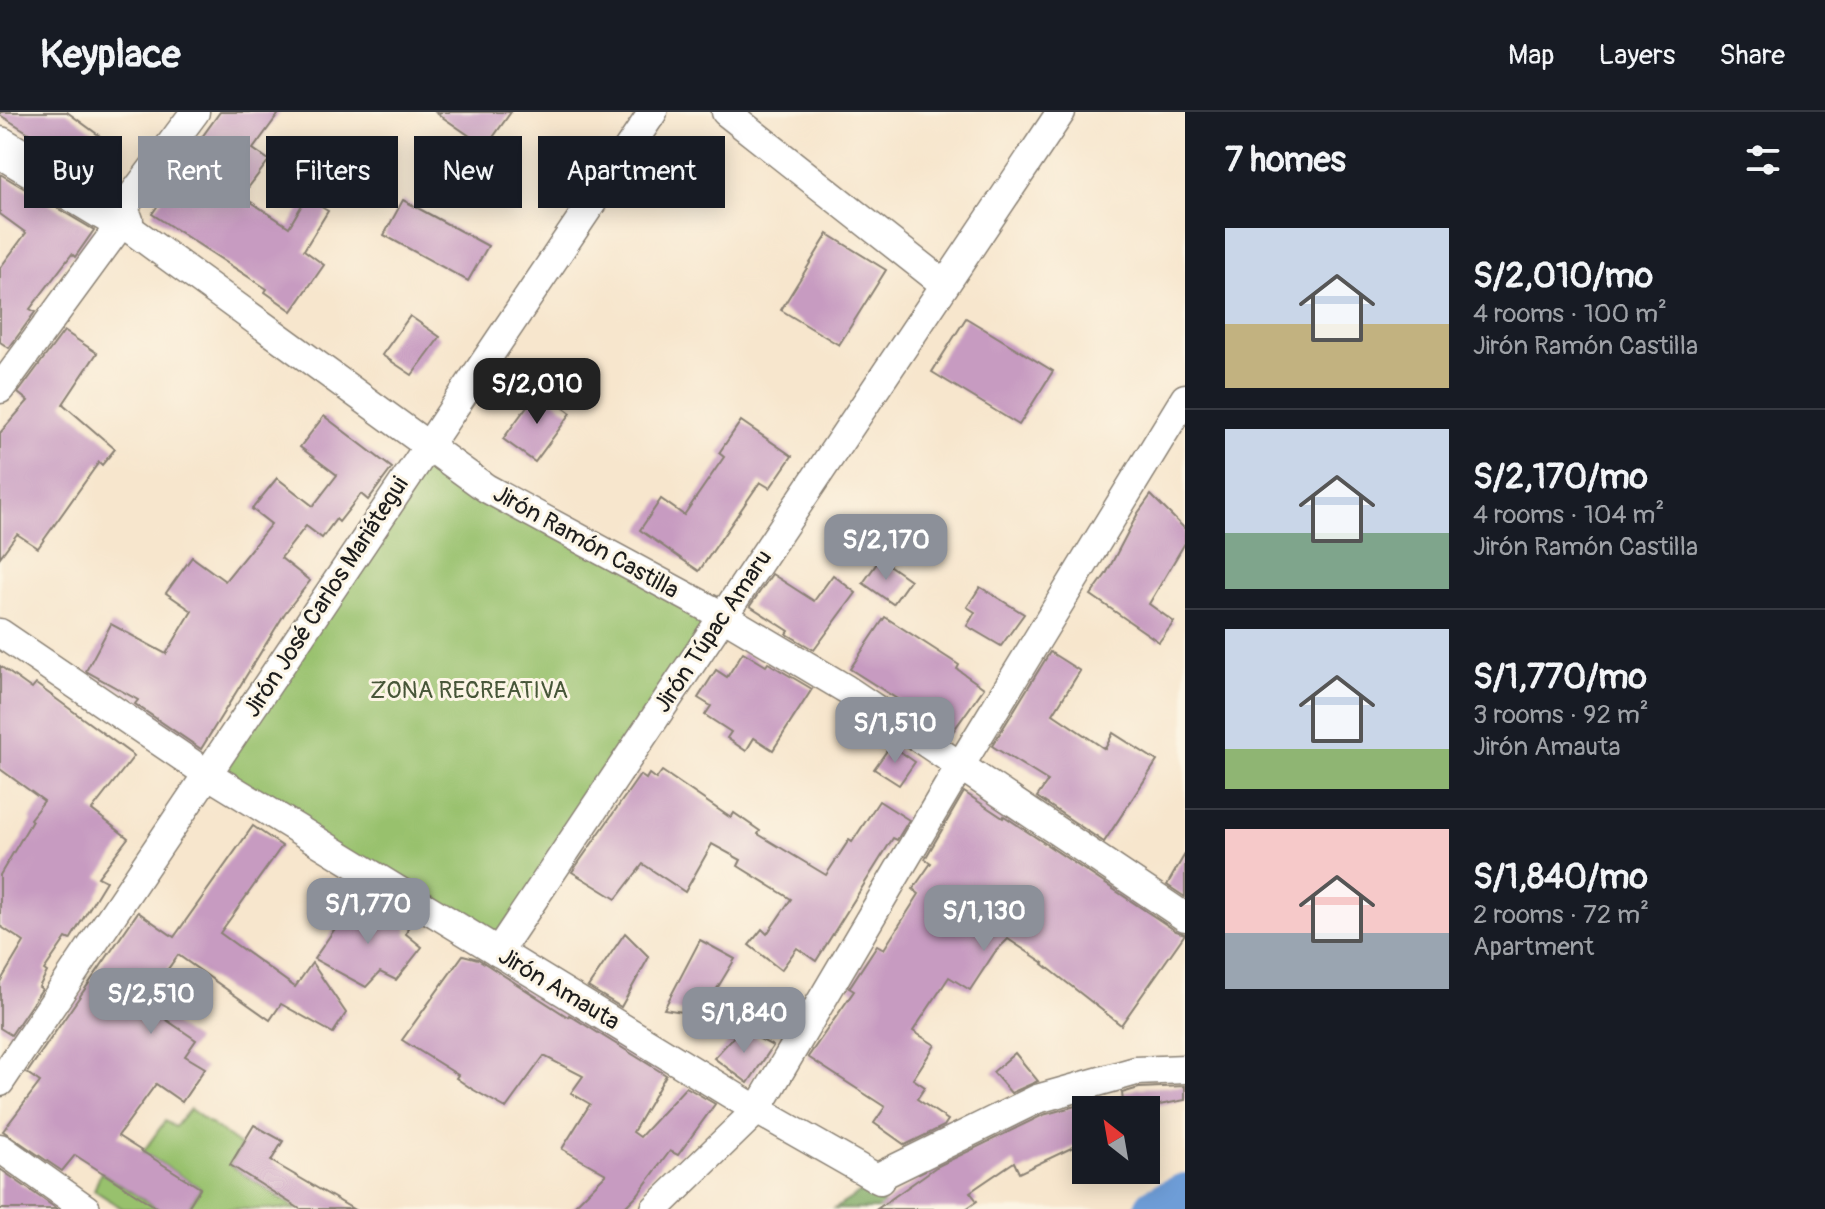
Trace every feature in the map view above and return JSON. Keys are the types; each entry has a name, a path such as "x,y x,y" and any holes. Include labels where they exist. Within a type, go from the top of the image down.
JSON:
{"street":[{"path":"0,389 123,221 124,207 195,112"},
{"name":"Jirón José Carlos Mariátegui","path":"0,1082 653,112"},
{"path":"726,112 944,284"},
{"name":"Jirón Túpac Amaru","path":"498,952 1061,112"},
{"name":"Jirón Ramón Castilla","path":"0,147 123,221 426,447 486,488 723,616 846,689 1185,917"},
{"path":"655,1209 757,1110 960,766 1185,398"},
{"name":"Jirón Amauta","path":"0,633 209,775 757,1110 878,1179 1037,1099 1136,1071 1185,1069"},
{"path":"0,1148 86,1209"}],"green space":[{"name":"ZONA RECREATIVA","path":"419,458 723,616 498,952 209,775"},
{"path":"190,1109 241,1146 230,1165 296,1209 187,1209 200,1188 143,1152 165,1121 175,1127"},
{"path":"101,1172 159,1209 123,1209 94,1190"},
{"path":"870,1186 887,1209 834,1209"}],"building":[{"path":"0,112 67,112 100,136 34,136 0,115"},
{"path":"220,112 280,112 253,149 266,158 266,164 250,185 250,136 203,136"},
{"path":"435,112 511,112 494,136 470,136"},
{"path":"0,174 24,188 24,208 57,208 94,230 30,309 35,312 9,348 0,342 0,268 26,233 0,214"},
{"path":"403,200 488,246 468,281 384,235"},
{"path":"250,201 289,227 300,208 323,208 328,211 304,250 324,265 292,311 265,292 267,289 152,214 156,208 250,208"},
{"path":"828,234 886,270 839,345 781,310"},
{"path":"410,316 440,337 412,375 382,355"},
{"path":"966,318 1053,371 1019,425 932,372"},
{"path":"64,331 97,353 63,404 115,449 102,465 99,462 38,548 17,534 0,557 0,433 28,401 18,393"},
{"path":"539,390 571,413 535,462 503,439"},
{"path":"324,416 392,468 368,500 361,494 322,538 306,526 281,558 310,581 285,613 201,749 135,704 138,700 86,671 111,624 166,654 192,611 166,593 192,557 225,581 271,524 252,509 277,478 313,506 337,475 300,447"},
{"path":"741,421 792,456 770,488 760,482 699,571 640,530 661,499 684,515 724,457 719,453"},
{"path":"1151,495 1185,529 1185,543 1149,604 1174,622 1159,642 1091,595"},
{"path":"880,559 910,580 893,604 863,583"},
{"path":"772,574 814,601 833,575 856,593 814,650 750,606"},
{"path":"980,587 1024,614 1001,646 967,626 975,612 967,607"},
{"path":"885,617 959,665 957,669 984,688 951,734 850,669"},
{"path":"743,652 812,689 773,750 754,738 746,751 727,738 731,732 705,715 711,706 698,698 716,670 727,677"},
{"path":"1050,652 1080,671 1053,714 1105,749 1113,733 1157,761 1104,842 1037,797 1048,781 992,746"},
{"path":"0,666 32,689 36,684 134,756 92,810 128,838 98,877 106,881 70,940 66,938 44,970 47,972 39,987 42,989 11,1035 0,1028 0,982 24,942 0,926 0,875 32,821 30,819 44,801 0,769"},
{"path":"891,745 915,762 899,785 874,769"},
{"path":"662,771 731,818 734,813 760,831 758,834 826,875 879,801 909,820 897,840 893,838 816,961 797,948 781,970 749,945 762,929 767,934 791,899 738,866 741,860 712,844 685,892 643,864 616,899 572,872 640,775 646,779 649,774 656,779"},
{"path":"964,792 1185,934 1121,1025 1044,963 1008,939 995,952 970,990 949,977 913,1031 935,1045 913,1079 925,1087 917,1099 948,1120 944,1126 905,1145 874,1123 885,1107 808,1057 854,991 849,988 877,945 884,949 919,894 913,889 931,863 925,859"},
{"path":"253,826 282,846 220,933 295,987 312,963 346,1013 333,1033 281,1004 270,1020 178,955 143,1004 196,1040 185,1056 205,1068 182,1102 156,1084 118,1136 200,1188 187,1209 159,1209 75,1155 62,1171 3,1131 40,1082 27,1073 138,912 174,937"},
{"path":"1185,854 1185,897 1167,885"},
{"path":"356,898 408,928 406,934 422,947 396,980 380,972 366,987 314,959"},
{"path":"625,933 649,957 621,1007 588,987"},
{"path":"700,940 735,959 701,1015 664,1009"},
{"path":"463,955 478,959 666,1075 633,1132 640,1137 686,1087 715,1104 678,1155 670,1151 623,1209 571,1209 606,1174 562,1149 590,1104 571,1093 583,1076 544,1056 506,1108 472,1089 456,1078 458,1075 402,1040"},
{"path":"739,1031 745,1031 773,1046 748,1083 714,1058"},
{"path":"1015,1053 1038,1081 1011,1093 993,1072"},
{"path":"1185,1086 1185,1100 1160,1105 1160,1096 1122,1096 1122,1093 1139,1088"},
{"path":"1072,1107 1072,1148 1019,1173 1014,1162 970,1192 977,1201 966,1209 877,1209 936,1167 1043,1115"},
{"path":"254,1125 283,1141 271,1161 353,1209 300,1209 230,1165"},
{"path":"0,1169 57,1209 0,1209"}],"waterway":[{"path":"1157,1209 1185,1196"}]}
